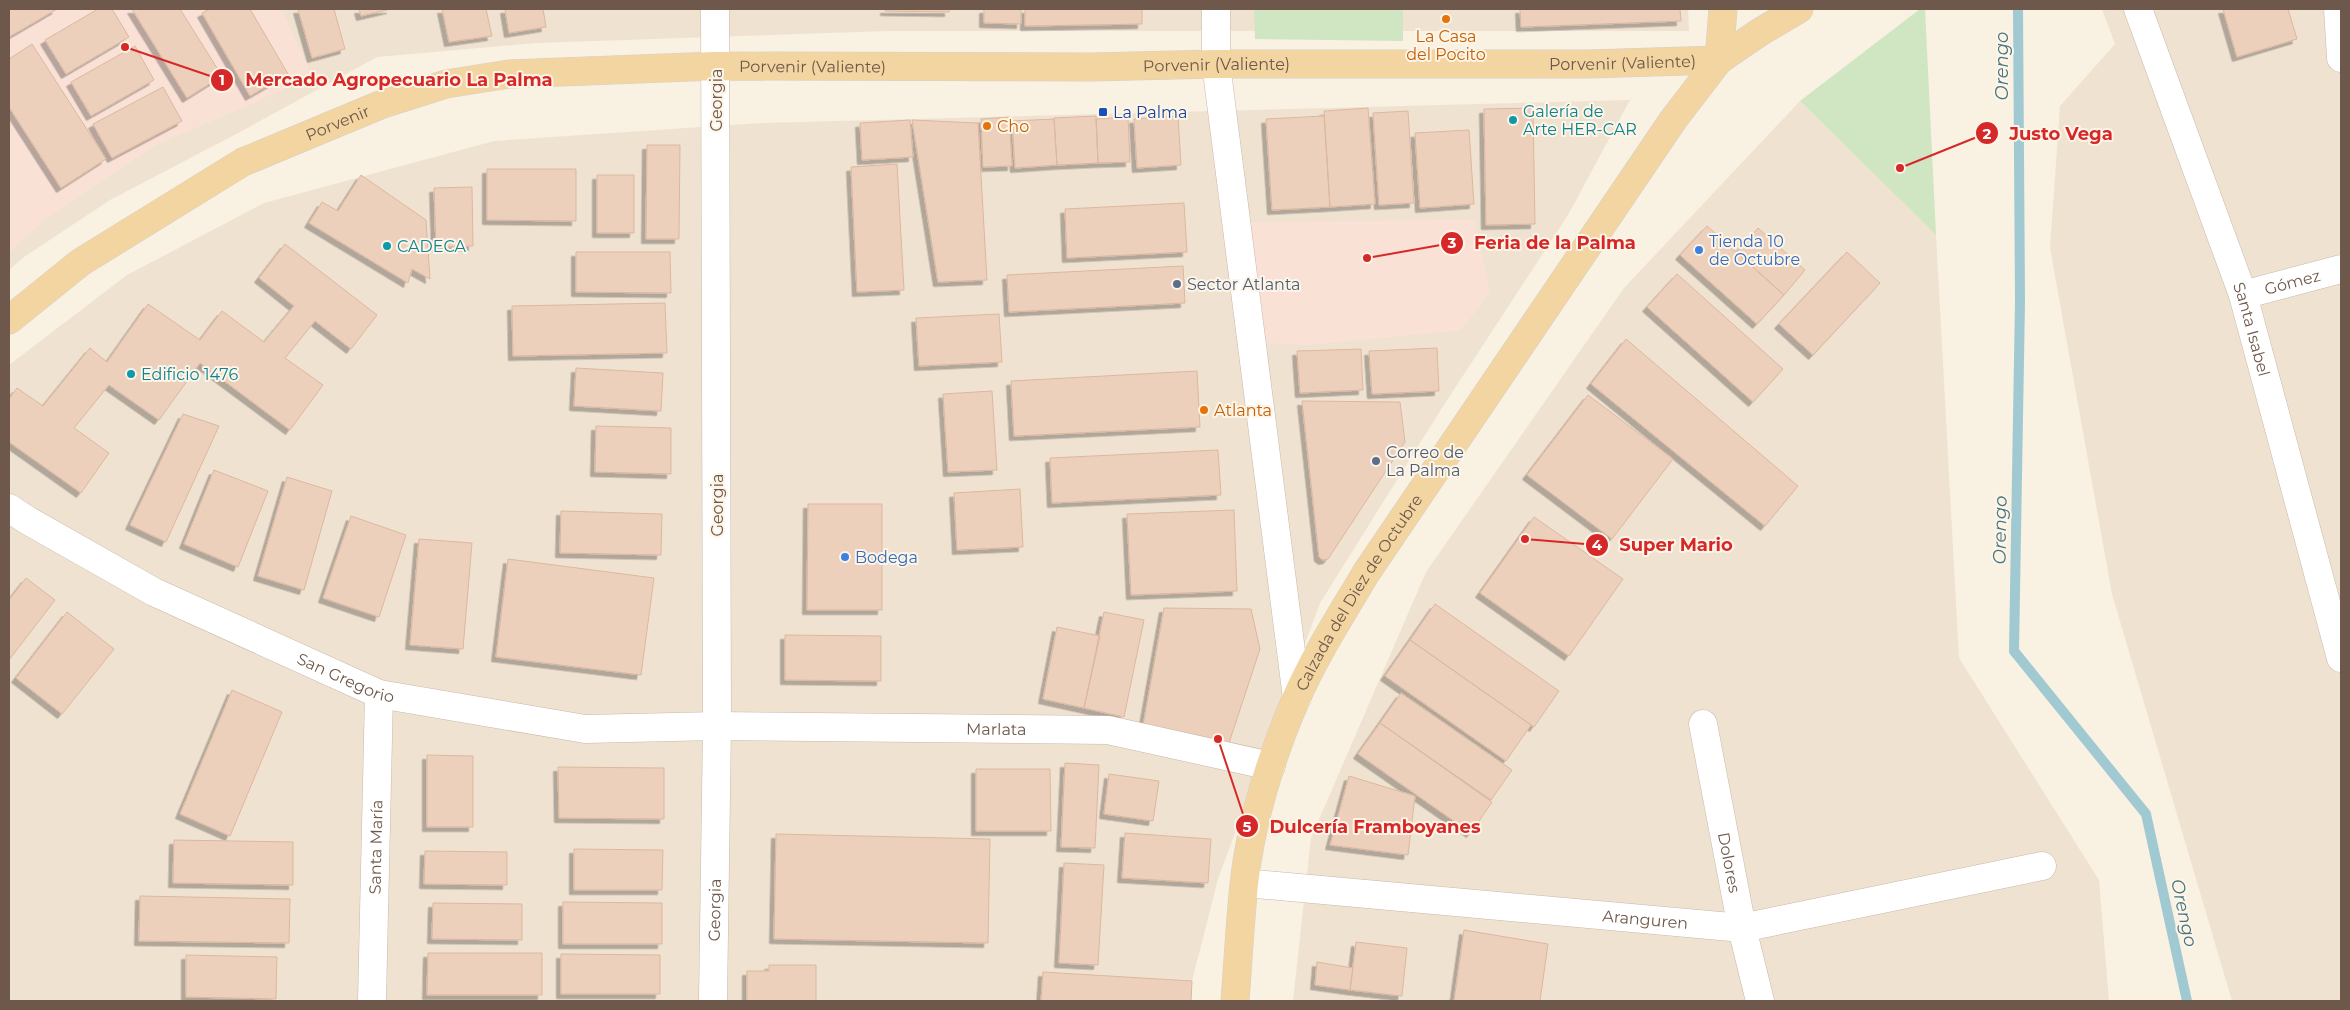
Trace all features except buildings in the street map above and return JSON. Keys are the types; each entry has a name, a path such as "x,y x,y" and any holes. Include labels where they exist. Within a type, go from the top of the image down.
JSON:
{"main road":[{"path":"1719,60 1723,9"},
{"path":"1719,60 1760,32 1799,9"},
{"name":"Porvenir (Valiente)","path":"716,66 1092,68 1216,64 1589,64 1719,60"},
{"name":"Calzada del Diez de Octubre","path":"1235,1001 1244,883 1253,832 1271,766 1296,698 1326,641 1366,573 1599,226 1673,120 1719,60"},
{"name":"Porvenir","path":"9,320 81,262 243,162 380,105 446,84 509,74 716,66"}],"street":[{"name":"Georgia","path":"713,1001 717,726 716,9"},
{"path":"1216,9 1216,64 1296,698"},
{"name":"Santa Isabel","path":"2138,9 2243,295 2341,658"},
{"path":"2338,9 2341,58"},
{"name":"Gómez","path":"2243,295 2341,269"},
{"name":"San Gregorio","path":"9,508 154,592 379,694 585,728 717,726"},
{"name":"Santa María","path":"372,1001 379,694"},
{"name":"Dolores","path":"1703,724 1742,928 1760,1001"},
{"name":"Marlata","path":"717,726 1108,730 1271,766"},
{"name":"Aranguren","path":"1244,883 1742,928 2042,866"}],"shaded area":[{"path":"9,9 1688,9 1689,31 889,31 537,43 377,57 110,200 24,257 9,270"},
{"path":"9,9 281,9 313,77 154,146 41,223 9,253"},
{"path":"2102,9 2341,9 2341,1001 2232,1001 2112,594 2050,248 2060,106 2115,44"},
{"path":"1630,100 1568,215 1440,411 1320,603 1218,879 1192,981 1191,1001 9,1001 9,365 127,275 264,203 494,141 760,123"},
{"path":"1800,101 1936,235 1959,658 2099,880 2109,1001 1293,1001 1311,838 1426,572 1624,288"},
{"path":"1475,220 1490,293 1461,330 1309,345 1267,343 1246,222"}],"green space":[{"path":"1254,9 1403,9 1403,41 1255,39"},
{"path":"1920,9 1925,9 1936,235 1800,101"}],"waterway":[{"name":"Orengo","path":"2018,9 2020,301 2014,651 2146,814 2187,1001"}],"place":[{"name":"La Casa del Pocito","path":"1446,19"},
{"name":"Mercado Agropecuario La Palma","path":"125,47"},
{"name":"La Palma","path":"1103,112"},
{"name":"Galería de Arte HER-CAR","path":"1513,120"},
{"name":"Cho","path":"987,126"},
{"name":"Justo Vega","path":"1900,168"},
{"name":"CADECA","path":"387,246"},
{"name":"Tienda 10 de Octubre","path":"1699,250"},
{"name":"Feria de la Palma","path":"1367,258"},
{"name":"Sector Atlanta","path":"1177,284"},
{"name":"Edificio 1476","path":"131,374"},
{"name":"Atlanta","path":"1204,410"},
{"name":"Correo de La Palma","path":"1376,461"},
{"name":"Super Mario","path":"1525,539"},
{"name":"Bodega","path":"845,557"},
{"name":"Dulcería Framboyanes","path":"1218,739"}]}
